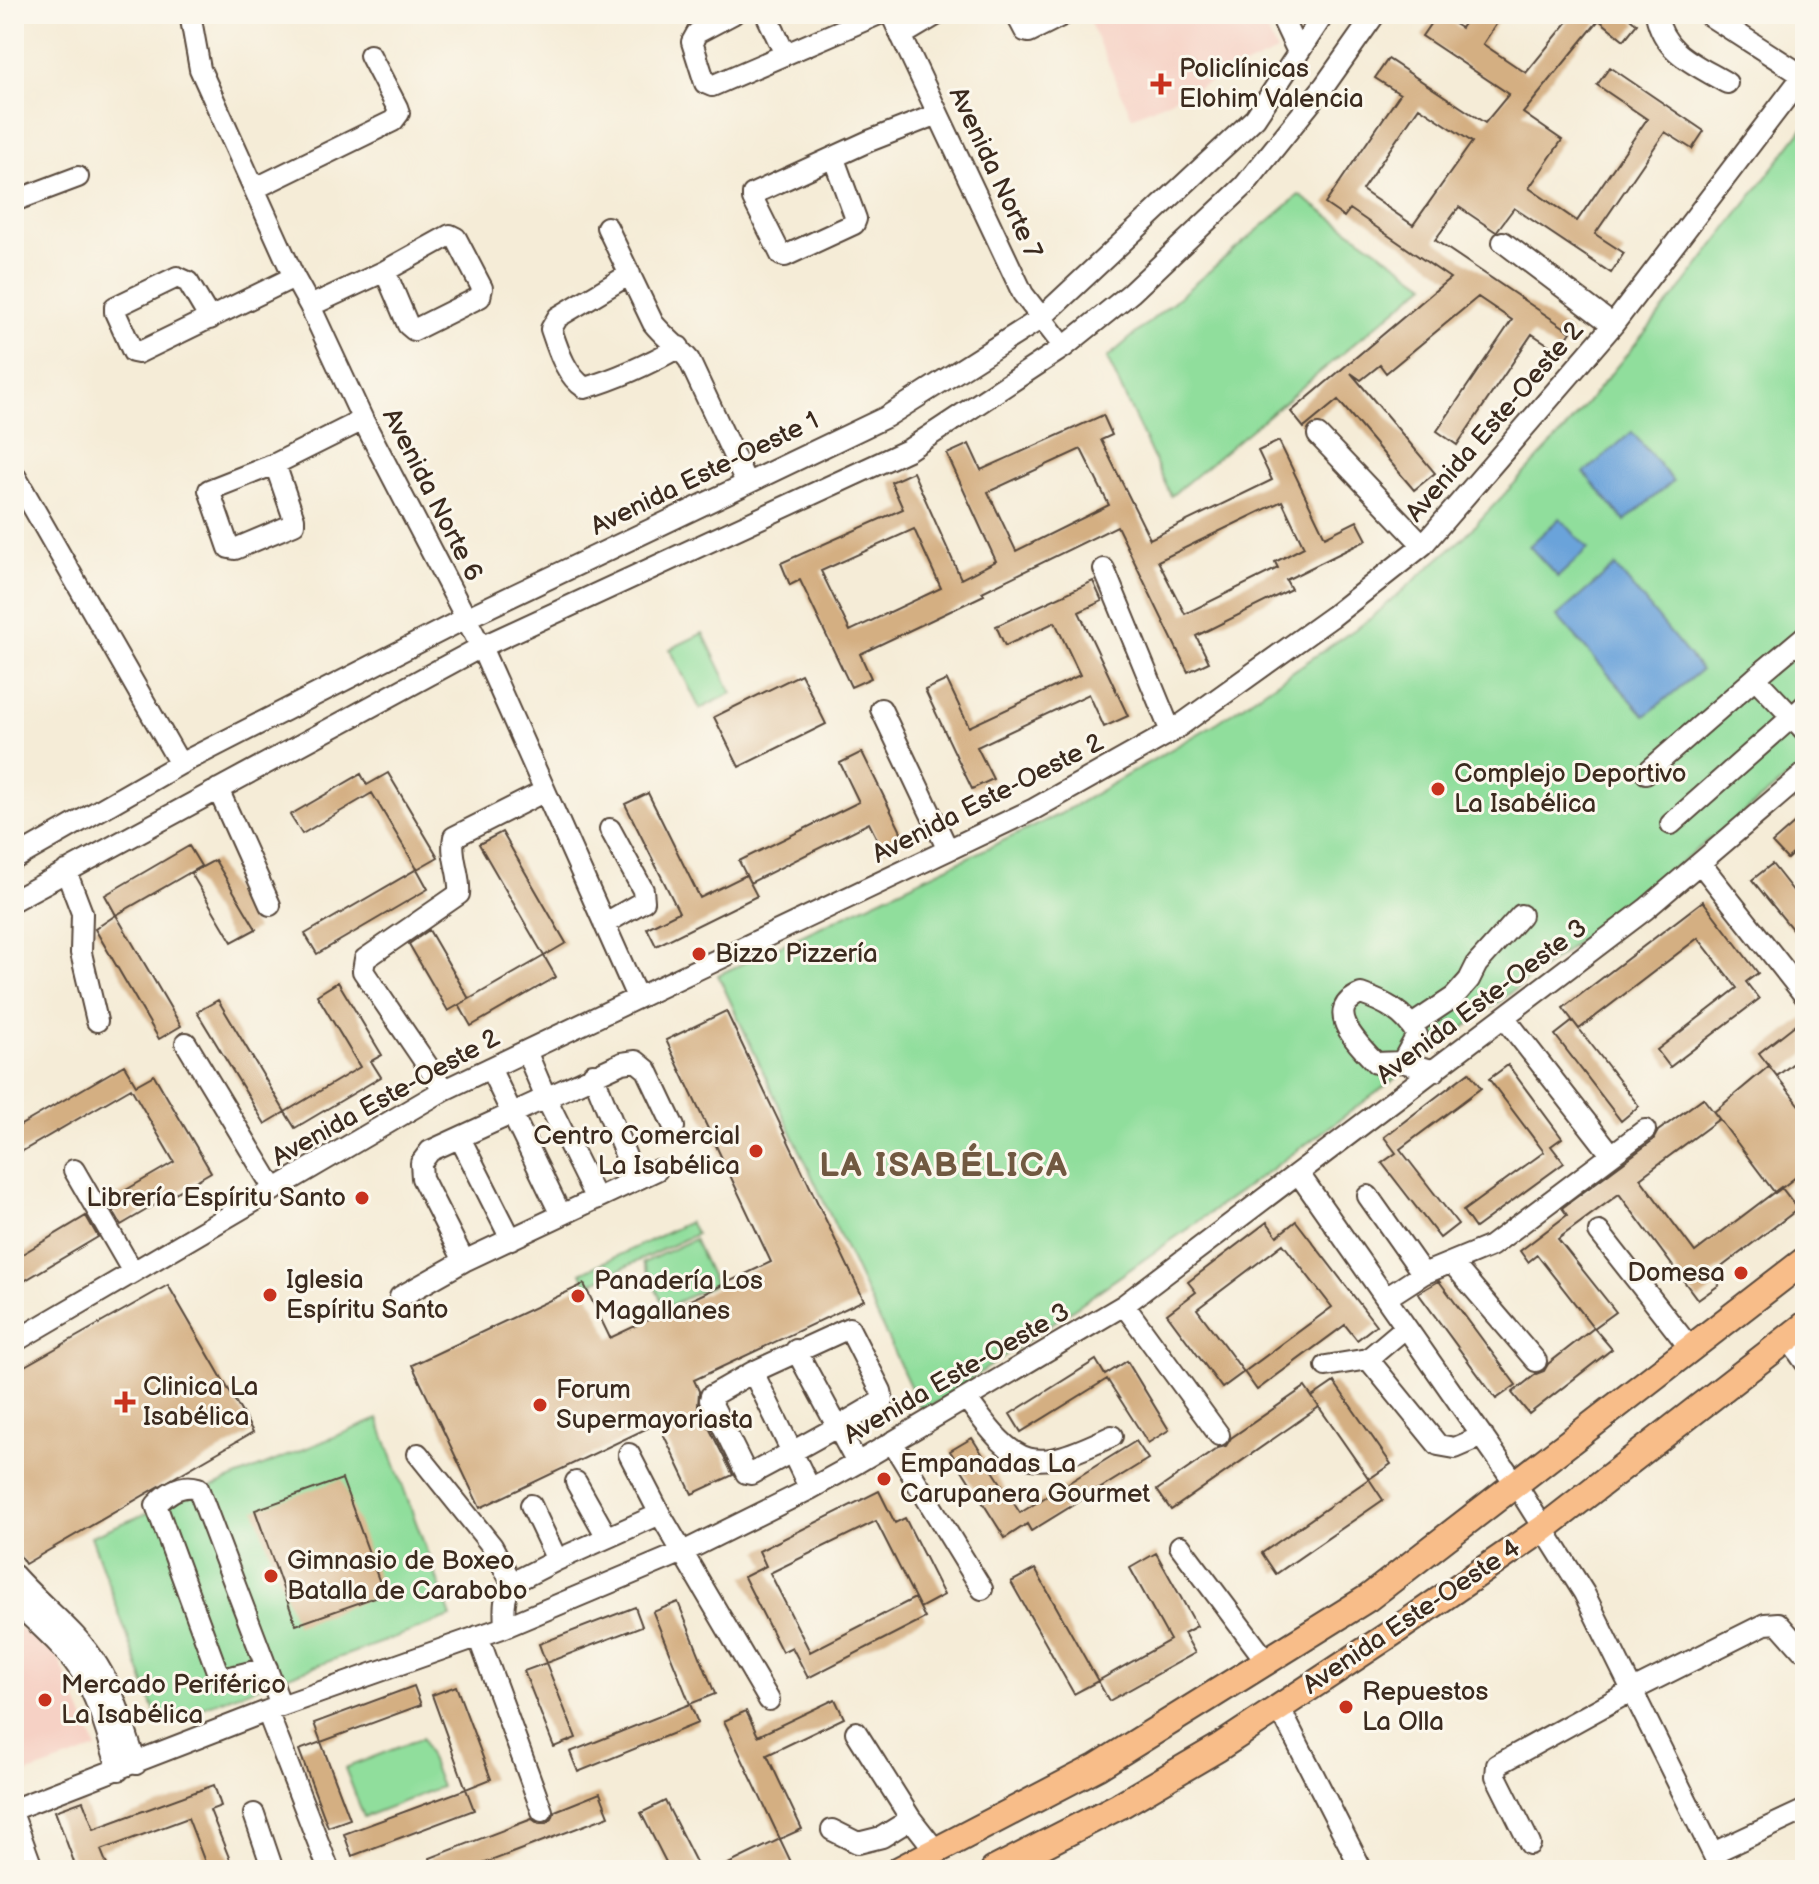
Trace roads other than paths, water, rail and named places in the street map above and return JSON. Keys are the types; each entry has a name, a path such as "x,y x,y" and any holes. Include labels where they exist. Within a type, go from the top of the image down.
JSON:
{"main road":[{"path":"899,1870 1097,1767 1368,1598 1805,1260"},
{"name":"Avenida Este-Oeste 4","path":"1001,1868 1119,1806 1218,1748 1279,1707 1544,1528 1796,1332"}],"street":[{"name":"Avenida Norte 6","path":"190,14 200,69 294,277 363,420 481,647 637,997"},
{"path":"733,14 697,33 692,42 705,83 712,86 879,14"},
{"path":"766,14 785,54"},
{"name":"Avenida Norte 7","path":"891,14 1023,294 1064,347"},
{"path":"901,36 938,14"},
{"path":"1016,14 1025,31 1029,32 1065,14"},
{"path":"1280,14 1298,52"},
{"name":"Avenida Este-Oeste 1","path":"14,859 180,764 466,618 886,417 1040,319 1255,118 1324,14"},
{"path":"14,900 481,647 908,450 1064,347 1131,293 1244,186 1325,85 1375,14"},
{"path":"1656,14 1659,31 1676,53 1727,83"},
{"path":"1707,14 1804,76"},
{"path":"256,188 393,121 399,113 397,107 370,55"},
{"name":"Avenida Este-Oeste 2","path":"14,1342 444,1090 1034,809 1171,732 1333,616 1423,545 1613,325 1804,76"},
{"path":"834,159 856,219 854,224 785,256 781,255 753,194 869,141 938,114"},
{"path":"14,201 78,177"},
{"path":"607,227 653,323 689,360 746,482"},
{"path":"310,306 385,271 450,235 456,238 482,288 480,297 414,330 408,325 385,271"},
{"path":"1503,242 1613,325"},
{"path":"630,274 558,317 551,329 558,351 576,382 585,388 607,382 679,347"},
{"path":"210,319 188,282 177,277 115,307 133,352 138,353 210,319 294,277"},
{"path":"275,464 294,524 235,549 229,548 209,490 275,464 363,420"},
{"path":"1318,435 1423,545"},
{"path":"14,474 180,764"},
{"path":"1104,569 1171,732"},
{"path":"1646,773 1805,636"},
{"path":"1671,824 1801,718 1755,678"},
{"path":"881,709 948,850"},
{"name":"Avenida Este-Oeste 3","path":"14,1809 274,1708 505,1627 683,1552 857,1463 1124,1305 1435,1071 1701,864 1805,773"},
{"path":"218,789 270,905"},
{"path":"444,1090 363,971 365,959 459,894 452,847 454,837 545,791"},
{"path":"604,924 644,901 643,890 610,829"},
{"path":"1701,864 1805,996"},
{"path":"66,871 82,913 81,953 97,1021"},
{"path":"1412,1025 1454,997 1469,980 1477,964 1521,915"},
{"path":"1402,1062 1417,1035 1412,1025 1388,1003 1361,994 1348,999 1342,1006 1342,1016 1376,1063 1402,1062 1435,1071"},
{"path":"1504,1017 1611,1154"},
{"path":"186,1043 274,1189"},
{"path":"526,1051 596,1199"},
{"path":"464,1261 422,1178 421,1163 430,1151 513,1115 593,1074 636,1061 647,1070 674,1127"},
{"path":"490,1068 561,1215"},
{"path":"593,1074 635,1179"},
{"path":"1386,1298 1423,1274 1491,1246 1645,1130"},
{"path":"460,1138 511,1239"},
{"path":"74,1170 133,1272"},
{"path":"400,1297 464,1261 657,1170"},
{"path":"1299,1174 1515,1483 1584,1593 1717,1862 1805,1810"},
{"path":"1368,1196 1423,1274"},
{"path":"1599,1232 1690,1348"},
{"path":"1453,1264 1536,1361"},
{"path":"1124,1305 1219,1435"},
{"path":"1326,1366 1368,1359 1406,1327"},
{"path":"849,1328 883,1400 838,1428 751,1474 746,1473 711,1405 711,1396 796,1350 849,1328"},
{"path":"1796,1332 1805,1362"},
{"path":"796,1350 857,1463"},
{"path":"1368,1359 1438,1445 1455,1448 1483,1436"},
{"path":"753,1372 810,1489"},
{"path":"967,1399 993,1436 1024,1460 1044,1460 1077,1453 1112,1436"},
{"path":"892,1442 982,1589"},
{"path":"418,1454 492,1546 512,1583"},
{"path":"629,1454 660,1514 769,1700"},
{"path":"576,1482 607,1537"},
{"path":"267,1668 227,1678 217,1671 156,1505 164,1496 180,1488 198,1488 267,1668 274,1708 329,1870"},
{"path":"531,1505 557,1560"},
{"path":"505,1627 504,1607 512,1583 660,1514"},
{"path":"1180,1546 1267,1662"},
{"path":"14,1575 81,1643 98,1665 112,1693 128,1767"},
{"path":"14,1601 66,1652 82,1674 128,1767"},
{"path":"1530,1844 1496,1776 1497,1765 1633,1690 1765,1624 1778,1623 1801,1649"},
{"path":"478,1636 542,1811"},
{"path":"1279,1707 1362,1870"},
{"path":"856,1732 911,1819 936,1851"},
{"path":"254,1814 273,1870"},
{"path":"14,1818 33,1870"},
{"path":"832,1830 858,1843 882,1837 911,1819"}],"water":[{"path":"1632,432 1673,481 1625,521 1584,473"},
{"path":"1560,518 1588,549 1558,577 1529,546"},
{"path":"1615,566 1701,670 1645,716 1557,616"}],"place":[{"name":"Policlínicas Elohim Valencia","path":"1161,84"},
{"name":"Complejo Deportivo La Isabélica","path":"1438,789"},
{"name":"Bizzo Pizzería","path":"699,954"},
{"name":"Centro Comercial La Isabélica","path":"756,1151"},
{"name":"Librería Espíritu Santo","path":"362,1198"},
{"name":"Domesa","path":"1741,1273"},
{"name":"Iglesia Espíritu Santo","path":"270,1295"},
{"name":"Panadería Los Magallanes","path":"578,1296"},
{"name":"Clinica La Isabélica","path":"125,1402"},
{"name":"Forum Supermayoriasta","path":"540,1405"},
{"name":"Empanadas La Carupanera Gourmet","path":"884,1479"},
{"name":"Gimnasio de Boxeo Batalla de Carabobo","path":"271,1576"},
{"name":"Mercado Periférico La Isabélica","path":"45,1700"},
{"name":"Repuestos La Olla","path":"1346,1707"}],"district":[{"name":"LA ISABÉLICA","path":"944,1165"}]}
